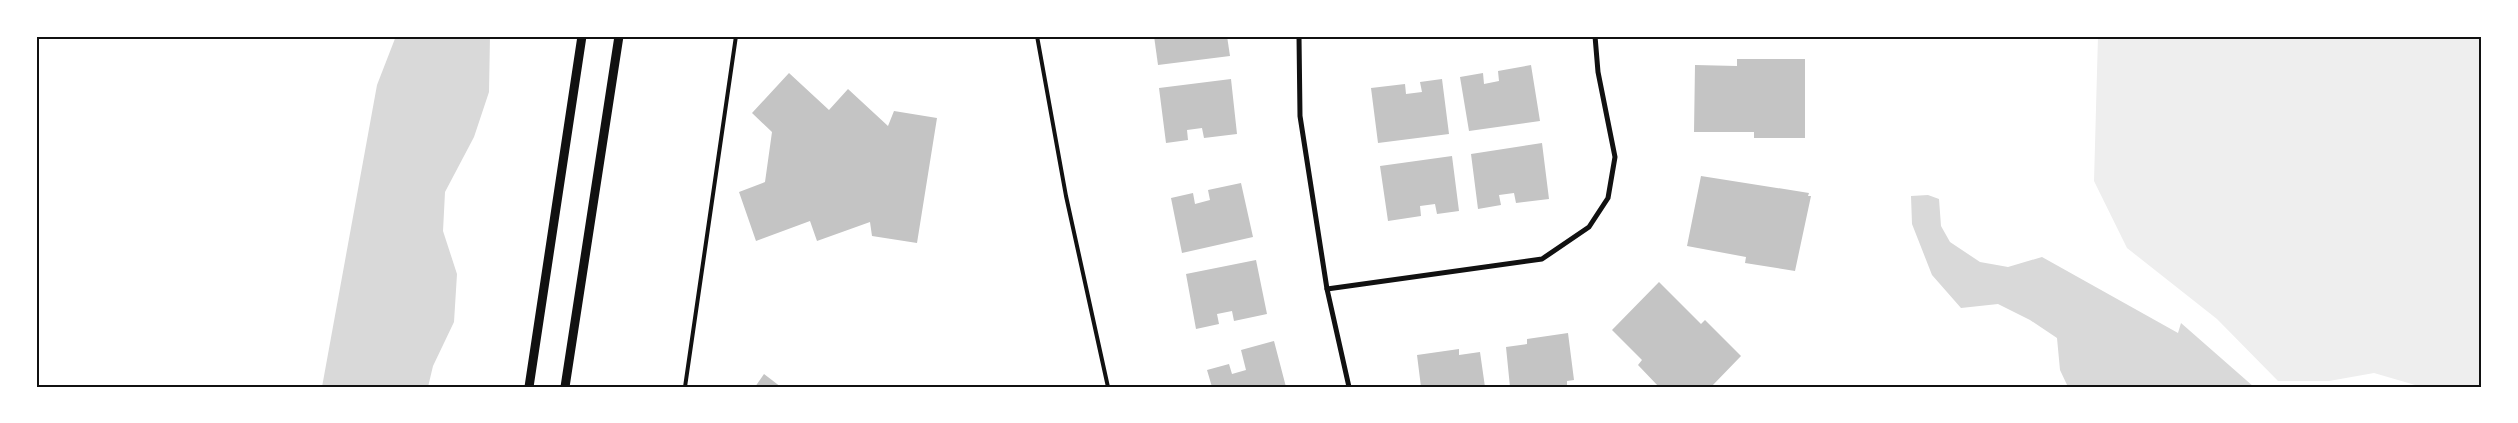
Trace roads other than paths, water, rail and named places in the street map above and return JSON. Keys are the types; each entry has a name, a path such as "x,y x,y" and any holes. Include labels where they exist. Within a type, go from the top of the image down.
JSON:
{"street":[{"path":"529,387 582,36"},
{"path":"564,387 619,36"},
{"path":"1299,36 1300,116 1327,289 1348,387"},
{"path":"1327,289 1542,259 1589,227 1608,198 1615,157 1598,72 1595,36"}],"lane":[{"path":"685,387 736,36"},
{"path":"1037,36 1066,196 1108,387"}]}
